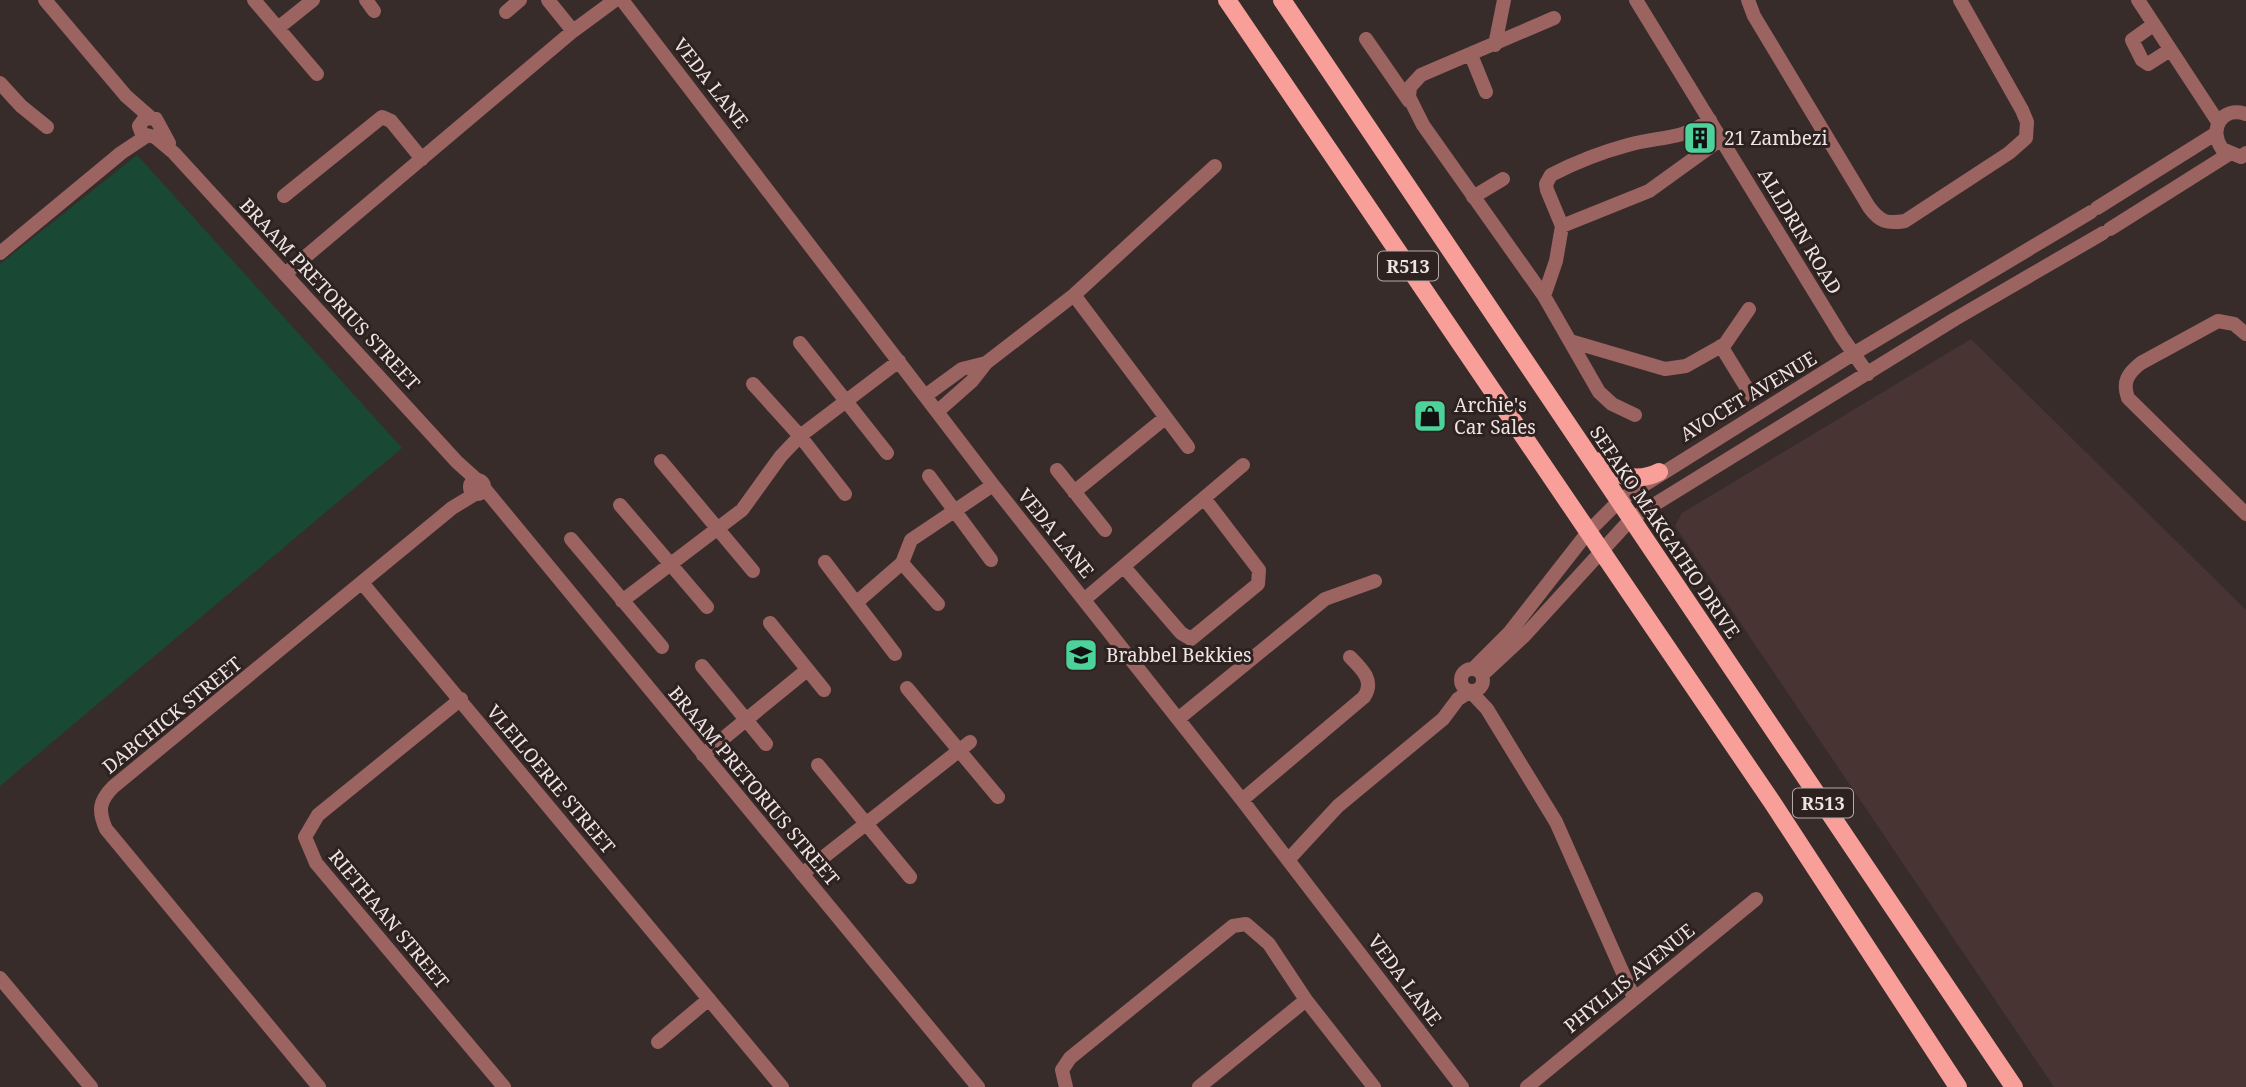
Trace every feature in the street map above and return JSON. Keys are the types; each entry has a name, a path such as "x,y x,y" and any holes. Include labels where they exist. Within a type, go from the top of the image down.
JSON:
{"main road":[{"name":"R513","path":"1227,0 1774,805 1958,1087"},
{"name":"SEFAKO MAKGATHO DRIVE","path":"1282,0 2014,1087"},
{"path":"1582,445 1597,462 1623,476 1647,478 1659,472"}],"street":[{"name":"BRAAM PRETORIUS STREET","path":"45,0 127,96 149,129 457,461 476,488 500,510 978,1087"},
{"path":"254,0 317,74"},
{"path":"278,28 313,0"},
{"path":"506,12 520,0"},
{"path":"548,0 573,31"},
{"path":"285,274 573,31 615,0"},
{"name":"VEDA LANE","path":"622,0 993,485 1242,800 1462,1087"},
{"path":"1495,45 1504,0"},
{"name":"ALLDRIN ROAD","path":"1636,0 1853,354 1868,374"},
{"path":"1748,0 1754,16 1869,207 1882,221 1895,223 1905,221 2009,153 2026,138 2027,122 2022,110 1960,0"},
{"path":"2138,0 2199,92 2217,128 2222,149 2241,156"},
{"path":"1413,107 1409,91 1414,81 1554,18"},
{"path":"2153,25 2132,40 2142,60 2148,64 2169,50"},
{"path":"1366,39 1544,296 1599,392 1612,404 1635,415"},
{"path":"1471,55 1486,92"},
{"path":"0,82 21,106 47,127"},
{"path":"2199,92 2239,113"},
{"name":"AVOCET AVENUE","path":"1471,685 1588,532 1620,499 1659,472 2094,210 2239,113"},
{"path":"284,196 382,117 391,121 422,159"},
{"path":"1544,296 1556,261 1562,226 1547,190 1546,184 1551,175 1629,145 1675,138 1710,120"},
{"path":"0,253 149,129"},
{"path":"1562,226 1649,191 1721,138"},
{"path":"1288,860 1338,806 1443,719 1471,685 1524,636 1631,519 1987,299 2241,156"},
{"path":"937,411 972,381 986,363 1074,295 1215,166"},
{"path":"1473,197 1503,178"},
{"path":"1525,270 1556,261"},
{"path":"1074,295 1188,447"},
{"path":"1570,341 1669,369 1686,366 1732,337 1749,309"},
{"path":"2246,334 2234,324 2218,321 2141,363 2131,371 2125,384 2127,398 2246,514"},
{"path":"800,344 887,453"},
{"path":"1721,346 1751,395"},
{"path":"622,601 749,502 781,456 800,436 899,361"},
{"path":"925,396 962,369 986,363"},
{"path":"753,384 800,436 845,494"},
{"path":"1074,492 1166,418"},
{"path":"661,461 753,571"},
{"path":"1084,599 1243,465"},
{"path":"1057,470 1105,530"},
{"path":"929,476 991,560"},
{"path":"857,602 902,563 911,540 993,485"},
{"name":"DABCHICK STREET","path":"319,1087 106,829 99,808 113,787 476,488"},
{"path":"1124,566 1187,638 1195,638 1258,584 1259,570 1204,498"},
{"path":"620,505 707,607"},
{"path":"571,540 662,647"},
{"path":"825,562 895,654"},
{"path":"902,563 938,604"},
{"path":"1178,719 1325,599 1374,581"},
{"name":"VLEILOERIE STREET","path":"363,583 782,1087"},
{"path":"770,623 824,690"},
{"path":"1242,800 1364,697 1370,684 1350,657"},
{"path":"702,666 766,744"},
{"path":"703,755 807,670"},
{"path":"1471,685 1556,822 1634,998"},
{"path":"907,688 965,746 998,797"},
{"name":"RIETHAAN STREET","path":"461,699 318,815 305,837 316,863 504,1087"},
{"path":"802,874 965,746"},
{"path":"818,765 910,877"},
{"name":"PHYLLIS AVENUE","path":"1527,1087 1756,899"},
{"path":"1066,1087 1062,1070 1067,1061 1233,926 1246,924 1260,934 1306,1000 1374,1087"},
{"path":"0,978 91,1087"},
{"path":"658,1042 709,999"},
{"path":"1199,1087 1306,1000"},
{"path":"1213,1075 1223,1087"}],"shaded area":[{"path":"1971,339 2246,610 2246,1087 2054,1087 1675,526 1682,513"}],"green space":[{"path":"137,155 402,448 0,786 0,264"}],"place":[{"name":"21 Zambezi","path":"1700,138"},
{"name":"Archie's Car Sales","path":"1430,416"},
{"name":"Brabbel Bekkies","path":"1081,655"}]}
